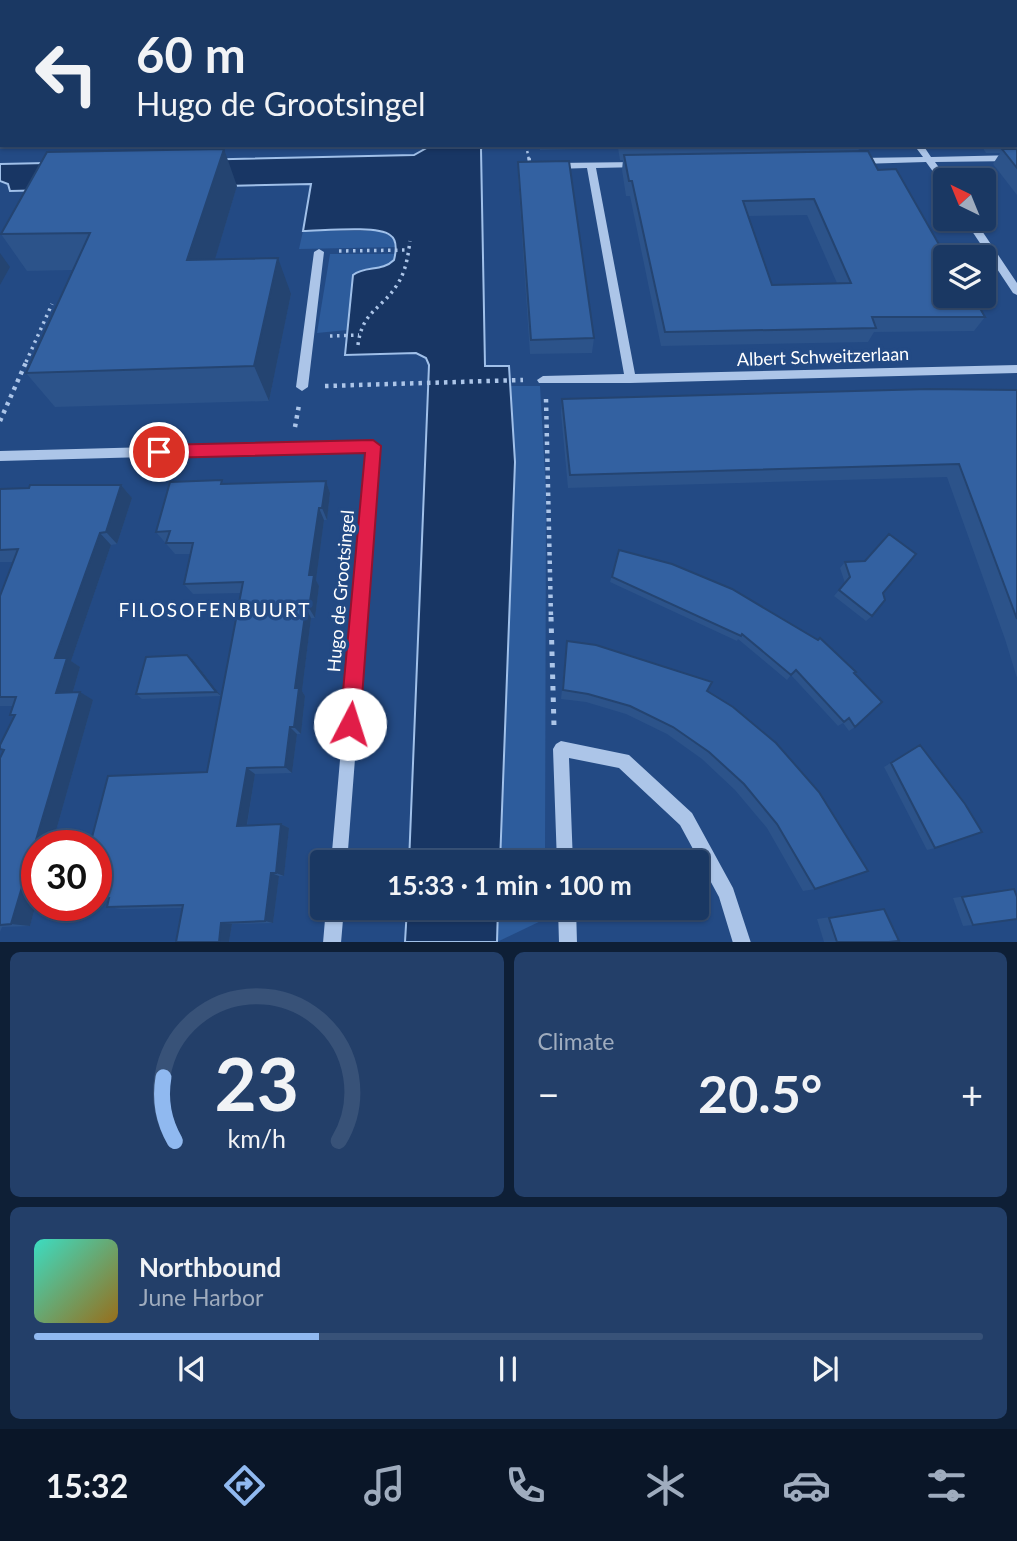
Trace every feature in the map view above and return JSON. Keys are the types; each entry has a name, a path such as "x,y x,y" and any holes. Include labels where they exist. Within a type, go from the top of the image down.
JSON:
{"street":[{"path":"920,147 935,168"},
{"path":"849,162 1017,158"},
{"path":"530,166 646,165"},
{"path":"591,166 630,379"},
{"path":"977,231 1017,291"},
{"path":"302,387 319,251"},
{"name":"Albert Schweitzerlaan","path":"544,380 1017,369"},
{"name":"Hugo de Grootsingel","path":"0,456 373,446 340,850"},
{"path":"565,850 561,748 623,761 686,819 727,894 742,942"},
{"path":"332,942 334,920"},
{"path":"567,920 568,942"}],"path":[{"path":"526,147 530,166"},
{"path":"358,345 362,320 368,311 390,293 402,277 410,241"},
{"path":"374,250 409,250"},
{"path":"0,421 52,304"},
{"path":"342,335 359,335"},
{"path":"291,448 302,387 544,380 550,520 552,722 561,748"}],"shaded area":[{"path":"428,147 484,147 481,149 485,366 509,366 515,462 500,850 410,850 429,365 426,358 416,353 345,355 353,275 384,266 394,260 396,246 393,237 373,230 303,231 311,184 10,191 8,184 0,181 0,164 414,155"},
{"path":"303,231 381,231 392,236 396,247 299,249"},
{"path":"330,254 396,254 384,267 353,275 347,330 317,333"},
{"path":"511,386 540,386 546,492 545,850 500,850 515,462"},
{"path":"406,920 498,920 497,942 405,942"},
{"path":"498,920 543,920 497,942"}],"building":[{"path":"224,149 187,260 278,258 254,366 26,373 90,233 1,234 47,152"},
{"path":"1002,149 1017,149 1017,168"},
{"path":"868,151 878,170 896,169 939,245 933,245 933,308 980,308 985,317 872,317 876,328 665,332 632,181 629,181 624,155","holes":["814,199 851,283 772,285 743,201"]},
{"path":"569,161 594,338 531,340 518,162"},
{"path":"929,389 1017,390 1017,619 959,464 570,475 562,399"},
{"path":"222,480 221,484 326,481 309,575 314,575 309,608 306,608 295,688 299,688 294,727 290,727 285,767 247,768 237,826 281,824 276,873 271,873 265,921 221,923 219,942 176,942 183,905 112,907 112,830 94,830 108,776 207,772 243,582 184,584 193,543 166,543 170,531 156,532 170,482"},
{"path":"30,485 121,485 106,532 100,533 55,658 67,658 56,693 80,692 39,830 21,830 21,890 11,924 0,925 0,758 4,750 0,749 0,745 15,715 10,715 16,697 0,697 0,596 18,549 0,550 0,489 29,488"},
{"path":"889,534 916,554 883,593 885,600 872,616 839,590 850,577 845,562 865,561"},
{"path":"619,550 672,564 732,589 818,640 820,638 856,672 854,673 882,702 855,727 849,718 844,722 796,670 791,675 742,634 741,636 612,577"},
{"path":"567,641 596,645 712,682 707,691 733,707 776,743 819,792 868,871 815,889 777,824 744,784 709,752 673,727 630,706 563,690"},
{"path":"187,655 216,692 136,694 146,657"},
{"path":"920,745 965,804 982,832 935,848 891,763"},
{"path":"1014,889 1017,897 1017,919 973,925 962,897"},
{"path":"884,909 899,941 837,942 829,918"}],"district":[{"name":"FILOSOFENBUURT","path":"215,609"}],"route":[{"path":"159,452 373,446 350,724"}]}
